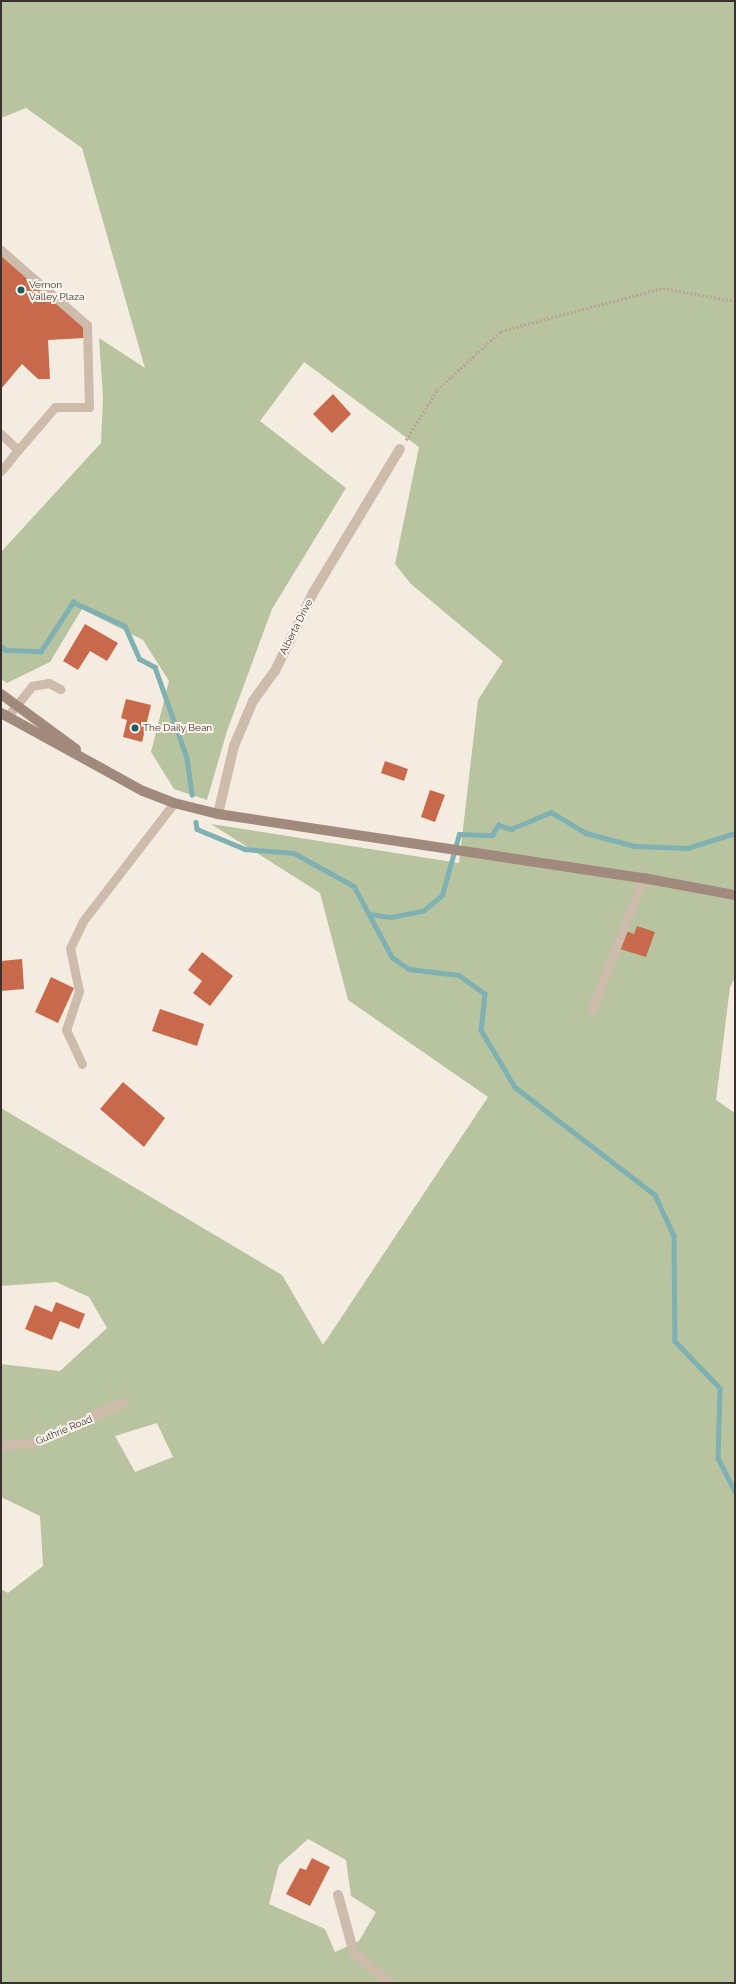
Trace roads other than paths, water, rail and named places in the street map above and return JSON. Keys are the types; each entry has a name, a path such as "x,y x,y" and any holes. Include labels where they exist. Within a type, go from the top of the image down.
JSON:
{"main road":[{"path":"1,694 107,771"},
{"path":"4,715 107,771 174,804 218,814 443,850 643,878 735,896"}],"street":[{"name":"Alberta Drive","path":"218,814 229,759 253,701 275,671 313,593 400,449"},
{"name":"Guthrie Road","path":"1,1446 36,1444 123,1403"},
{"path":"338,1895 354,1953 389,1983"}],"lane":[{"path":"1,250 87,325 89,407 55,407 1,471"},
{"path":"1,434 18,450"},
{"path":"4,715 32,686 49,683 60,689"},
{"path":"82,1064 66,1030 79,991 70,948 83,921 174,804"},
{"path":"592,1009 643,878"}],"waterway":[{"path":"1,646 6,650 41,651 73,602 125,626 140,659 155,667 187,758 192,795"},
{"path":"369,914 391,917 423,911 442,895 459,834 492,835 498,825 511,829 551,812 586,833 635,846 688,848 735,833"},
{"path":"196,822 197,829 245,849 294,853 354,886 392,957 409,969 459,975 485,994 481,1030 515,1087 655,1195 674,1236 675,1341 720,1388 718,1458 735,1492"}],"place":[{"name":"Vernon Valley Plaza","path":"21,290"},
{"name":"The Daily Bean","path":"135,728"}]}
